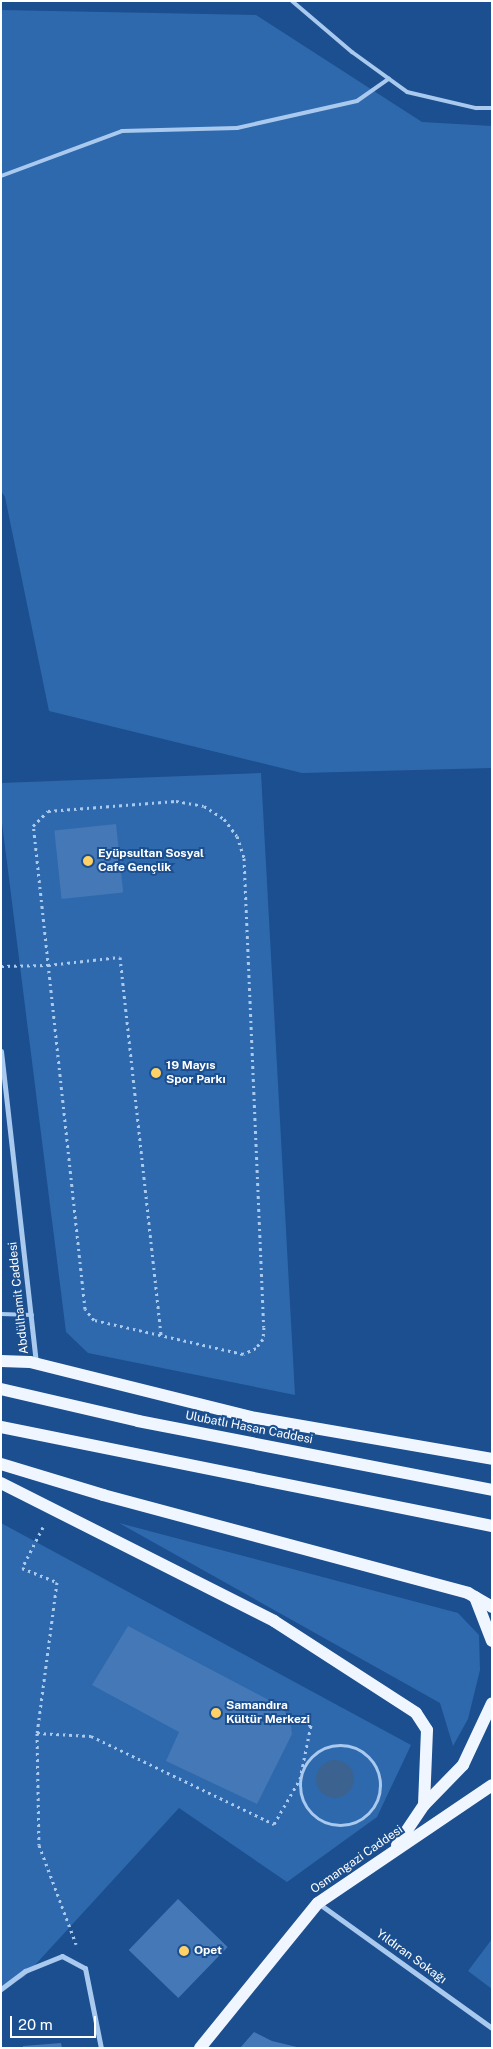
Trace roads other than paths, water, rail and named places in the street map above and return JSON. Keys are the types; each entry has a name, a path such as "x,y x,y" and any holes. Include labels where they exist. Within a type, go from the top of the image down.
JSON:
{"main road":[{"path":"1,1361 36,1364 250,1417 492,1460"},
{"name":"Ulubatlı Hasan Caddesi","path":"1,1389 138,1420 492,1490"},
{"path":"1,1427 492,1526"},
{"path":"1,1464 475,1597 492,1607"},
{"path":"1,1483 54,1507 274,1621 416,1713 427,1730 424,1806"},
{"path":"475,1597 492,1641"},
{"path":"392,1852 424,1806 462,1765 492,1703"},
{"name":"Osmangazi Caddesi","path":"200,2048 318,1902 492,1785"}],"street":[{"name":"Abdülhamit Caddesi","path":"1,1051 36,1364"},
{"name":"Yıldıran Sokağı","path":"318,1902 492,2028"},
{"path":"1,1989 25,1971 62,1956 84,1968 101,2048"}],"lane":[{"path":"292,1 407,92 476,108 492,108"},
{"path":"1,176 122,131 237,128 357,101 389,79"},
{"path":"1,1314 32,1315"}],"place":[{"name":"Eyüpsultan Sosyal Cafe Gençlik","path":"88,861"},
{"name":"19 Mayıs Spor Parkı","path":"156,1073"},
{"name":"Samandıra Kültür Merkezi","path":"216,1713"},
{"name":"Opet","path":"184,1951"}]}
